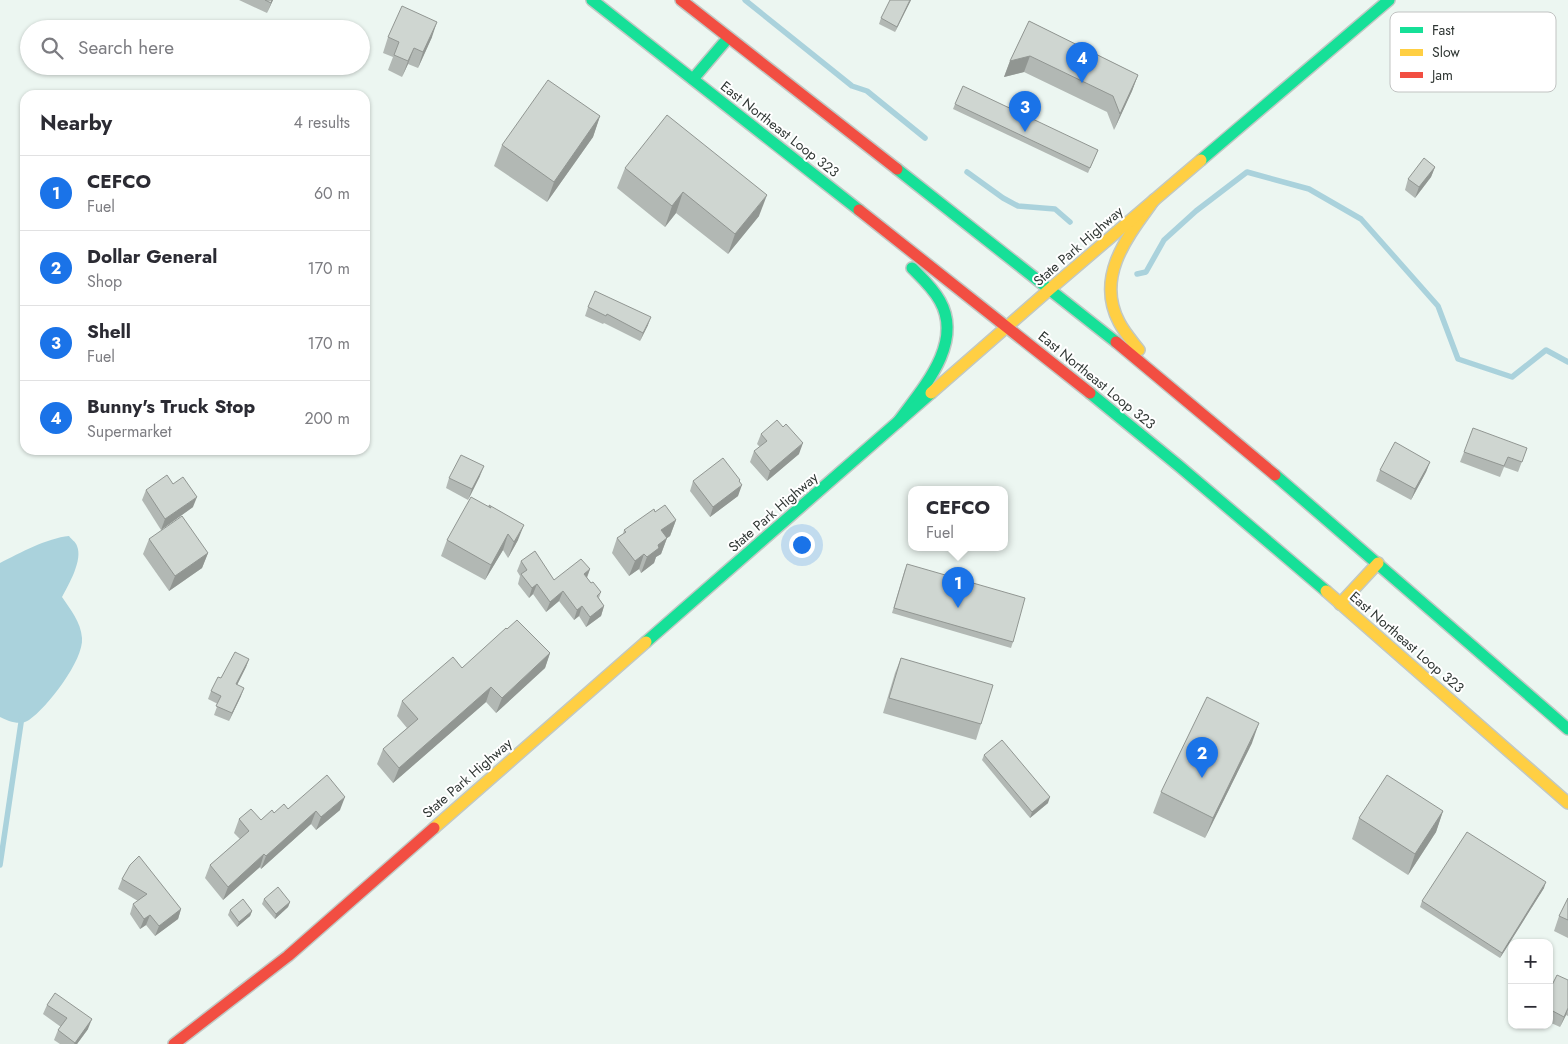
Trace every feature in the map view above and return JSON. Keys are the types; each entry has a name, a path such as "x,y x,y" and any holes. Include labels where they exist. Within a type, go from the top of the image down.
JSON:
{"main road":[{"name":"East Northeast Loop 323","path":"592,0 1008,327 1180,467 1568,803"},
{"path":"681,0 1050,289 1378,563 1568,729"},
{"name":"State Park Highway","path":"174,1044 288,956 1050,289 1389,0"},
{"path":"693,79 728,38"},
{"path":"1154,200 1119,252 1110,286 1113,308 1118,321 1158,378"},
{"path":"872,221 935,294 942,304 948,326 945,347 940,359 898,422"},
{"path":"1340,604 1378,563"}],"water":[{"path":"69,536 76,545 78,558 77,565 62,597 80,627 81,647 63,683 37,714 22,723 10,721 0,717 0,563 43,543"}],"building":[{"path":"890,0 910,0 897,27 881,18"},
{"path":"402,6 437,22 423,52 414,48 408,61 394,55 399,42 388,37"},
{"path":"1029,21 1138,75 1120,114 1113,96 1030,56 1010,61"},
{"path":"548,80 600,116 554,182 502,145"},
{"path":"963,86 1098,150 1090,168 955,104"},
{"path":"667,115 767,195 735,234 683,192 672,206 625,168"},
{"path":"1424,158 1435,167 1419,187 1408,179"},
{"path":"595,291 651,317 643,333 607,314 606,316 588,307"},
{"path":"777,420 783,427 786,424 803,443 770,471 754,451 767,441 761,434"},
{"path":"1473,428 1527,448 1522,462 1508,457 1504,466 1464,452"},
{"path":"1395,442 1430,462 1415,489 1380,470"},
{"path":"461,455 484,466 472,489 449,478"},
{"path":"723,458 742,485 713,507 693,481"},
{"path":"167,475 173,484 183,477 197,497 165,519 146,490"},
{"path":"471,497 524,525 514,542 508,534 491,565 447,540"},
{"path":"665,505 676,520 661,530 667,538 658,545 659,548 647,557 644,554 635,561 617,538 626,532 624,530 654,509 655,512"},
{"path":"182,516 208,553 175,576 149,539"},
{"path":"535,551 554,580 581,559 590,569 584,574 601,592 597,596 604,606 590,617 582,606 577,610 563,591 550,602 537,584 532,588 521,574 527,570 521,561"},
{"path":"907,564 1025,598 1013,642 894,608"},
{"path":"517,620 550,653 502,698 491,687 399,768 383,749 418,719 402,701 453,657 462,668"},
{"path":"235,652 249,659 236,684 244,688 232,713 216,706 221,696 211,691 218,677 221,678"},
{"path":"901,658 993,685 981,724 889,698"},
{"path":"1207,697 1259,723 1213,818 1161,792"},
{"path":"1002,740 1050,797 1032,812 984,755"},
{"path":"327,775 345,797 321,817 316,811 228,887 210,865 249,831 239,819 251,809 261,820 272,810 274,813 284,804 288,809"},
{"path":"1387,775 1443,811 1415,854 1359,818"},
{"path":"1467,832 1546,882 1511,939 1508,939 1508,943 1502,953 1422,901"},
{"path":"139,856 181,909 159,926 150,915 144,919 133,904 147,894 122,879 130,865"},
{"path":"278,887 290,902 276,914 264,899"},
{"path":"1568,898 1568,920 1559,916"},
{"path":"243,899 252,911 239,922 230,910"},
{"path":"1557,975 1568,980 1568,1008 1564,1017 1553,1011 1553,983"},
{"path":"55,993 92,1019 75,1043 58,1030 67,1018 47,1005"}],"waterway":[{"path":"745,0 852,86 867,91 925,138"},
{"path":"967,172 1003,198 1018,206 1055,209 1070,222"},
{"path":"1137,274 1146,272 1164,240 1196,211 1247,172 1309,189 1361,219 1438,306 1458,359 1512,377 1546,350 1568,362"},
{"path":"0,865 22,716"}],"traffic: fast":[{"path":"592,0 859,210"},
{"path":"1201,160 1389,0"},
{"path":"693,79 728,38"},
{"path":"897,169 1116,342"},
{"path":"898,422 928,381 937,365 944,349 947,333 946,317 940,301 931,287 912,268"},
{"path":"646,642 931,393"},
{"path":"1090,393 1326,591"},
{"path":"1275,475 1568,729"}],"traffic: slow":[{"path":"931,393 1201,160"},
{"path":"1139,350 1119,322 1113,305 1111,289 1113,273 1125,242 1154,200"},
{"path":"1340,604 1378,563"},
{"path":"1326,591 1568,803"},
{"path":"434,828 646,642"}],"traffic: jam":[{"path":"681,0 897,169"},
{"path":"859,210 1090,393"},
{"path":"1116,342 1275,475"},
{"path":"174,1044 288,956 434,828"}],"place":[{"name":"Bunny's Truck Stop","path":"1082,83"},
{"name":"Shell","path":"1025,132"},
{"name":"CEFCO","path":"958,608"},
{"name":"Dollar General","path":"1202,778"}]}
